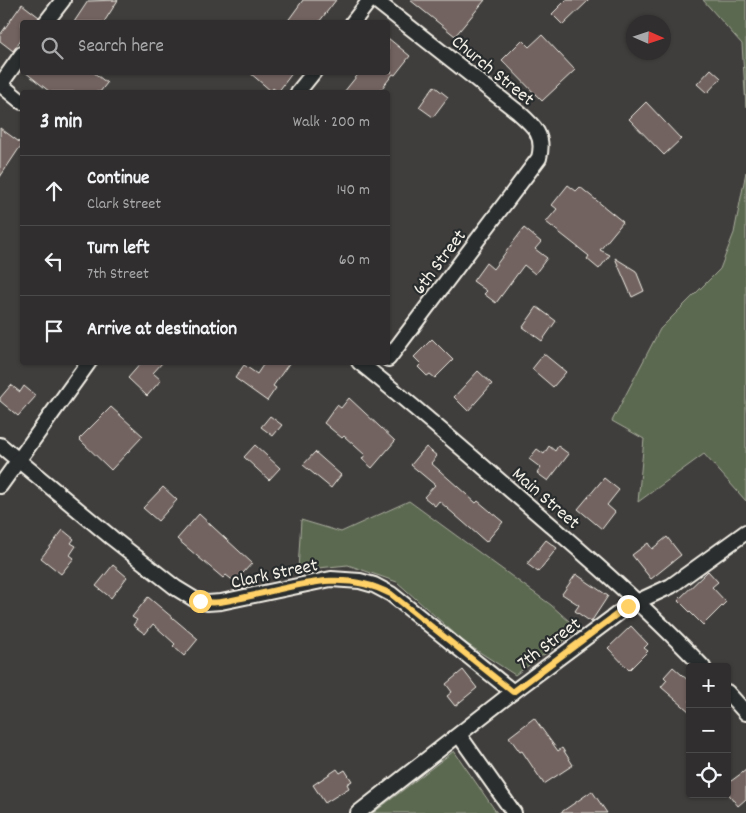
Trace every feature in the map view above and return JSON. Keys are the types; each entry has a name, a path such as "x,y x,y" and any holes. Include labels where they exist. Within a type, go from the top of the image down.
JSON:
{"street":[{"path":"48,20 63,0"},
{"path":"355,20 370,0"},
{"name":"Church Street","path":"375,0 518,112 538,130 542,148 539,158 518,186"},
{"path":"20,57 0,84 20,100"},
{"path":"300,90 312,75"},
{"name":"6th Street","path":"390,356 518,186"},
{"path":"0,486 87,365"},
{"name":"Main Street","path":"363,365 638,601 699,663"},
{"path":"375,375 383,365"},
{"name":"Clark Street","path":"0,445 112,538 176,588 194,599 207,603 221,602 331,579 360,581 374,585 391,594 513,692"},
{"name":"7th Street","path":"358,813 513,692 628,606 671,586 746,532"},
{"path":"731,696 746,713"},
{"path":"459,735 514,813"}],"green space":[{"path":"703,0 746,0 746,107 742,44"},
{"path":"746,172 746,501 704,454 638,502 644,439 612,421 660,329 720,269 734,233"},
{"path":"409,501 551,605 579,630 515,675 464,642 397,582 348,565 298,570 301,520 341,532"},
{"path":"454,751 497,813 373,813"}],"building":[{"path":"118,0 105,20 75,20 88,1"},
{"path":"303,0 336,0 321,20 288,20"},
{"path":"410,0 485,0 455,36"},
{"path":"566,0 589,0 563,25 552,14"},
{"path":"22,4 39,17 38,20 20,20 20,41 13,51 0,41 0,35"},
{"path":"542,35 575,70 542,101 502,60 522,40 529,47"},
{"path":"390,40 410,56 395,75 393,74 381,90 346,90 358,75 390,75 390,72 392,72 390,70"},
{"path":"711,69 721,78 707,93 697,84"},
{"path":"29,75 97,75 107,83 102,90 48,90"},
{"path":"252,75 291,75 280,90 273,88 270,90"},
{"path":"434,86 448,97 433,117 419,107"},
{"path":"646,102 681,139 664,155 629,119"},
{"path":"0,128 20,143 20,147 0,177"},
{"path":"568,185 576,191 580,187 623,222 600,250 610,255 599,269 587,259 589,256 546,222 557,209 552,205"},
{"path":"524,228 541,242 535,249 547,258 535,274 524,265 496,303 484,294 487,291 473,281 486,263 493,269"},
{"path":"615,258 636,271 644,291 632,297"},
{"path":"537,307 556,321 542,341 523,327"},
{"path":"432,339 453,360 435,378 430,374 427,376 418,367 421,364 414,357"},
{"path":"544,354 566,372 553,387 532,369"},
{"path":"139,365 160,365 153,373 161,380 147,396 128,378"},
{"path":"244,365 257,374 263,365 288,365 273,386 276,388 267,401 235,378"},
{"path":"478,371 492,384 468,411 454,397"},
{"path":"11,385 20,392 24,386 36,396 18,416 0,401 0,398"},
{"path":"349,398 395,441 372,468 362,459 365,455 344,436 342,438 324,423 337,405 341,408"},
{"path":"111,407 143,436 111,470 79,439"},
{"path":"270,416 282,425 273,436 261,427"},
{"path":"255,445 280,468 269,480 244,457"},
{"path":"549,446 555,451 558,446 569,454 548,481 537,473 541,468 529,459 537,449 544,454"},
{"path":"426,447 437,456 431,463 476,503 478,501 503,522 486,542 439,501 435,506 424,497 435,485 411,465"},
{"path":"315,452 341,475 331,488 303,465"},
{"path":"604,478 619,490 607,505 615,512 602,529 578,509"},
{"path":"163,487 177,500 158,521 143,508"},
{"path":"199,514 252,563 235,582 226,575 223,578 177,539"},
{"path":"63,530 74,539 71,543 76,546 70,555 74,558 61,574 41,558"},
{"path":"667,537 681,555 651,579 632,555 648,543 652,549"},
{"path":"546,540 557,548 538,572 527,564"},
{"path":"113,565 127,577 111,598 96,586"},
{"path":"708,571 718,582 712,587 726,602 703,625 678,600"},
{"path":"576,574 608,596 591,622 575,611 579,605 562,594"},
{"path":"148,597 198,639 184,656 173,646 175,644 153,624 145,634 133,625 137,620 132,617"},
{"path":"631,626 648,644 644,648 648,651 629,670 608,648"},
{"path":"673,667 686,678 686,709 661,687 667,680 664,677"},
{"path":"463,670 477,688 455,706 447,696 452,692 446,684"},
{"path":"534,718 558,751 562,748 573,765 544,784 522,751 520,752 509,737"},
{"path":"337,769 340,773 345,770 352,781 347,784 349,788 325,803 313,785"},
{"path":"746,770 746,799 738,806 731,797 731,781"},
{"path":"592,791 607,813 560,813"}],"route":[{"path":"200,601 207,603 221,602 331,579 360,581 374,585 391,594 513,692 628,606"}]}
